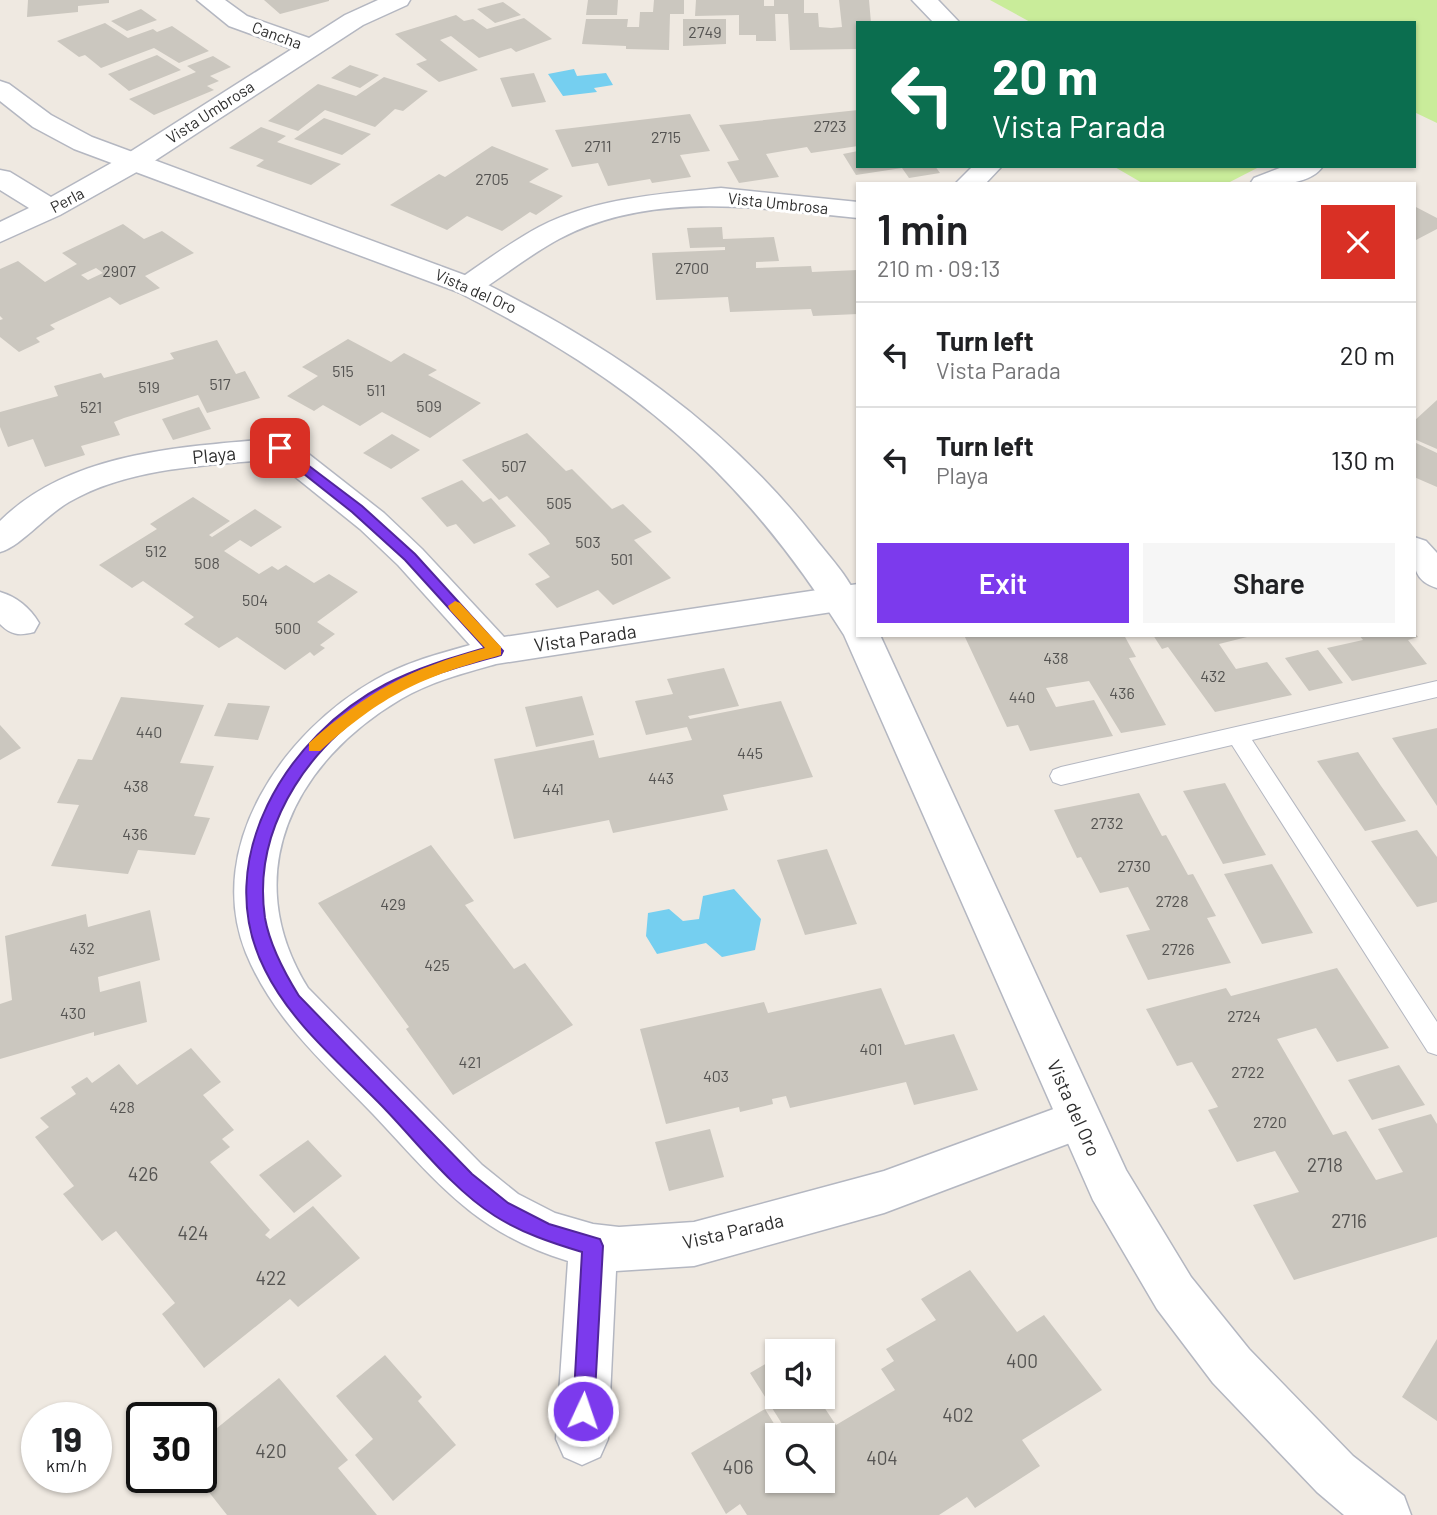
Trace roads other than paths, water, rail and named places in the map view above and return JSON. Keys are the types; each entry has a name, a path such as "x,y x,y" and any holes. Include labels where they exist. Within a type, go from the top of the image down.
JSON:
{"street":[{"name":"Cancha","path":"209,0 238,21 311,47"},
{"name":"Vista Umbrosa","path":"132,163 354,20 397,0"},
{"path":"924,0 946,21"},
{"name":"Vista del Oro","path":"0,89 42,121 83,143 399,258 468,286 522,311 596,353 698,430 730,460 789,525 854,615"},
{"name":"Perla","path":"0,233 50,209 132,163"},
{"path":"972,182 987,168"},
{"path":"1269,182 1305,168"},
{"path":"0,178 50,209"},
{"name":"Vista Umbrosa","path":"468,286 549,233 597,214 633,205 721,196 856,210"},
{"name":"Playa","path":"0,541 13,526 43,503 81,484 122,469 164,460 280,448 327,484 401,548 496,651"},
{"path":"1416,551 1437,576"},
{"name":"Vista Parada","path":"854,615 496,651 441,666 390,688 355,711 315,746 284,787 267,821 256,869 257,918 272,967 293,1001 466,1180 512,1215 545,1232 593,1246 619,1249 694,1244 884,1192 1078,1120"},
{"name":"Vista del Oro","path":"864,637 1109,1185 1174,1293 1231,1367 1335,1474 1385,1515"},
{"path":"582,1439 593,1246"}],"lane":[{"path":"1061,776 1437,689"},
{"path":"1237,735 1437,1044"}],"water":[{"path":"574,69 577,76 606,73 613,85 594,88 597,92 563,96 548,74"},
{"path":"734,889 761,919 755,950 722,957 706,943 657,954 646,936 648,913 669,909 683,921 699,919 703,896"}]}
